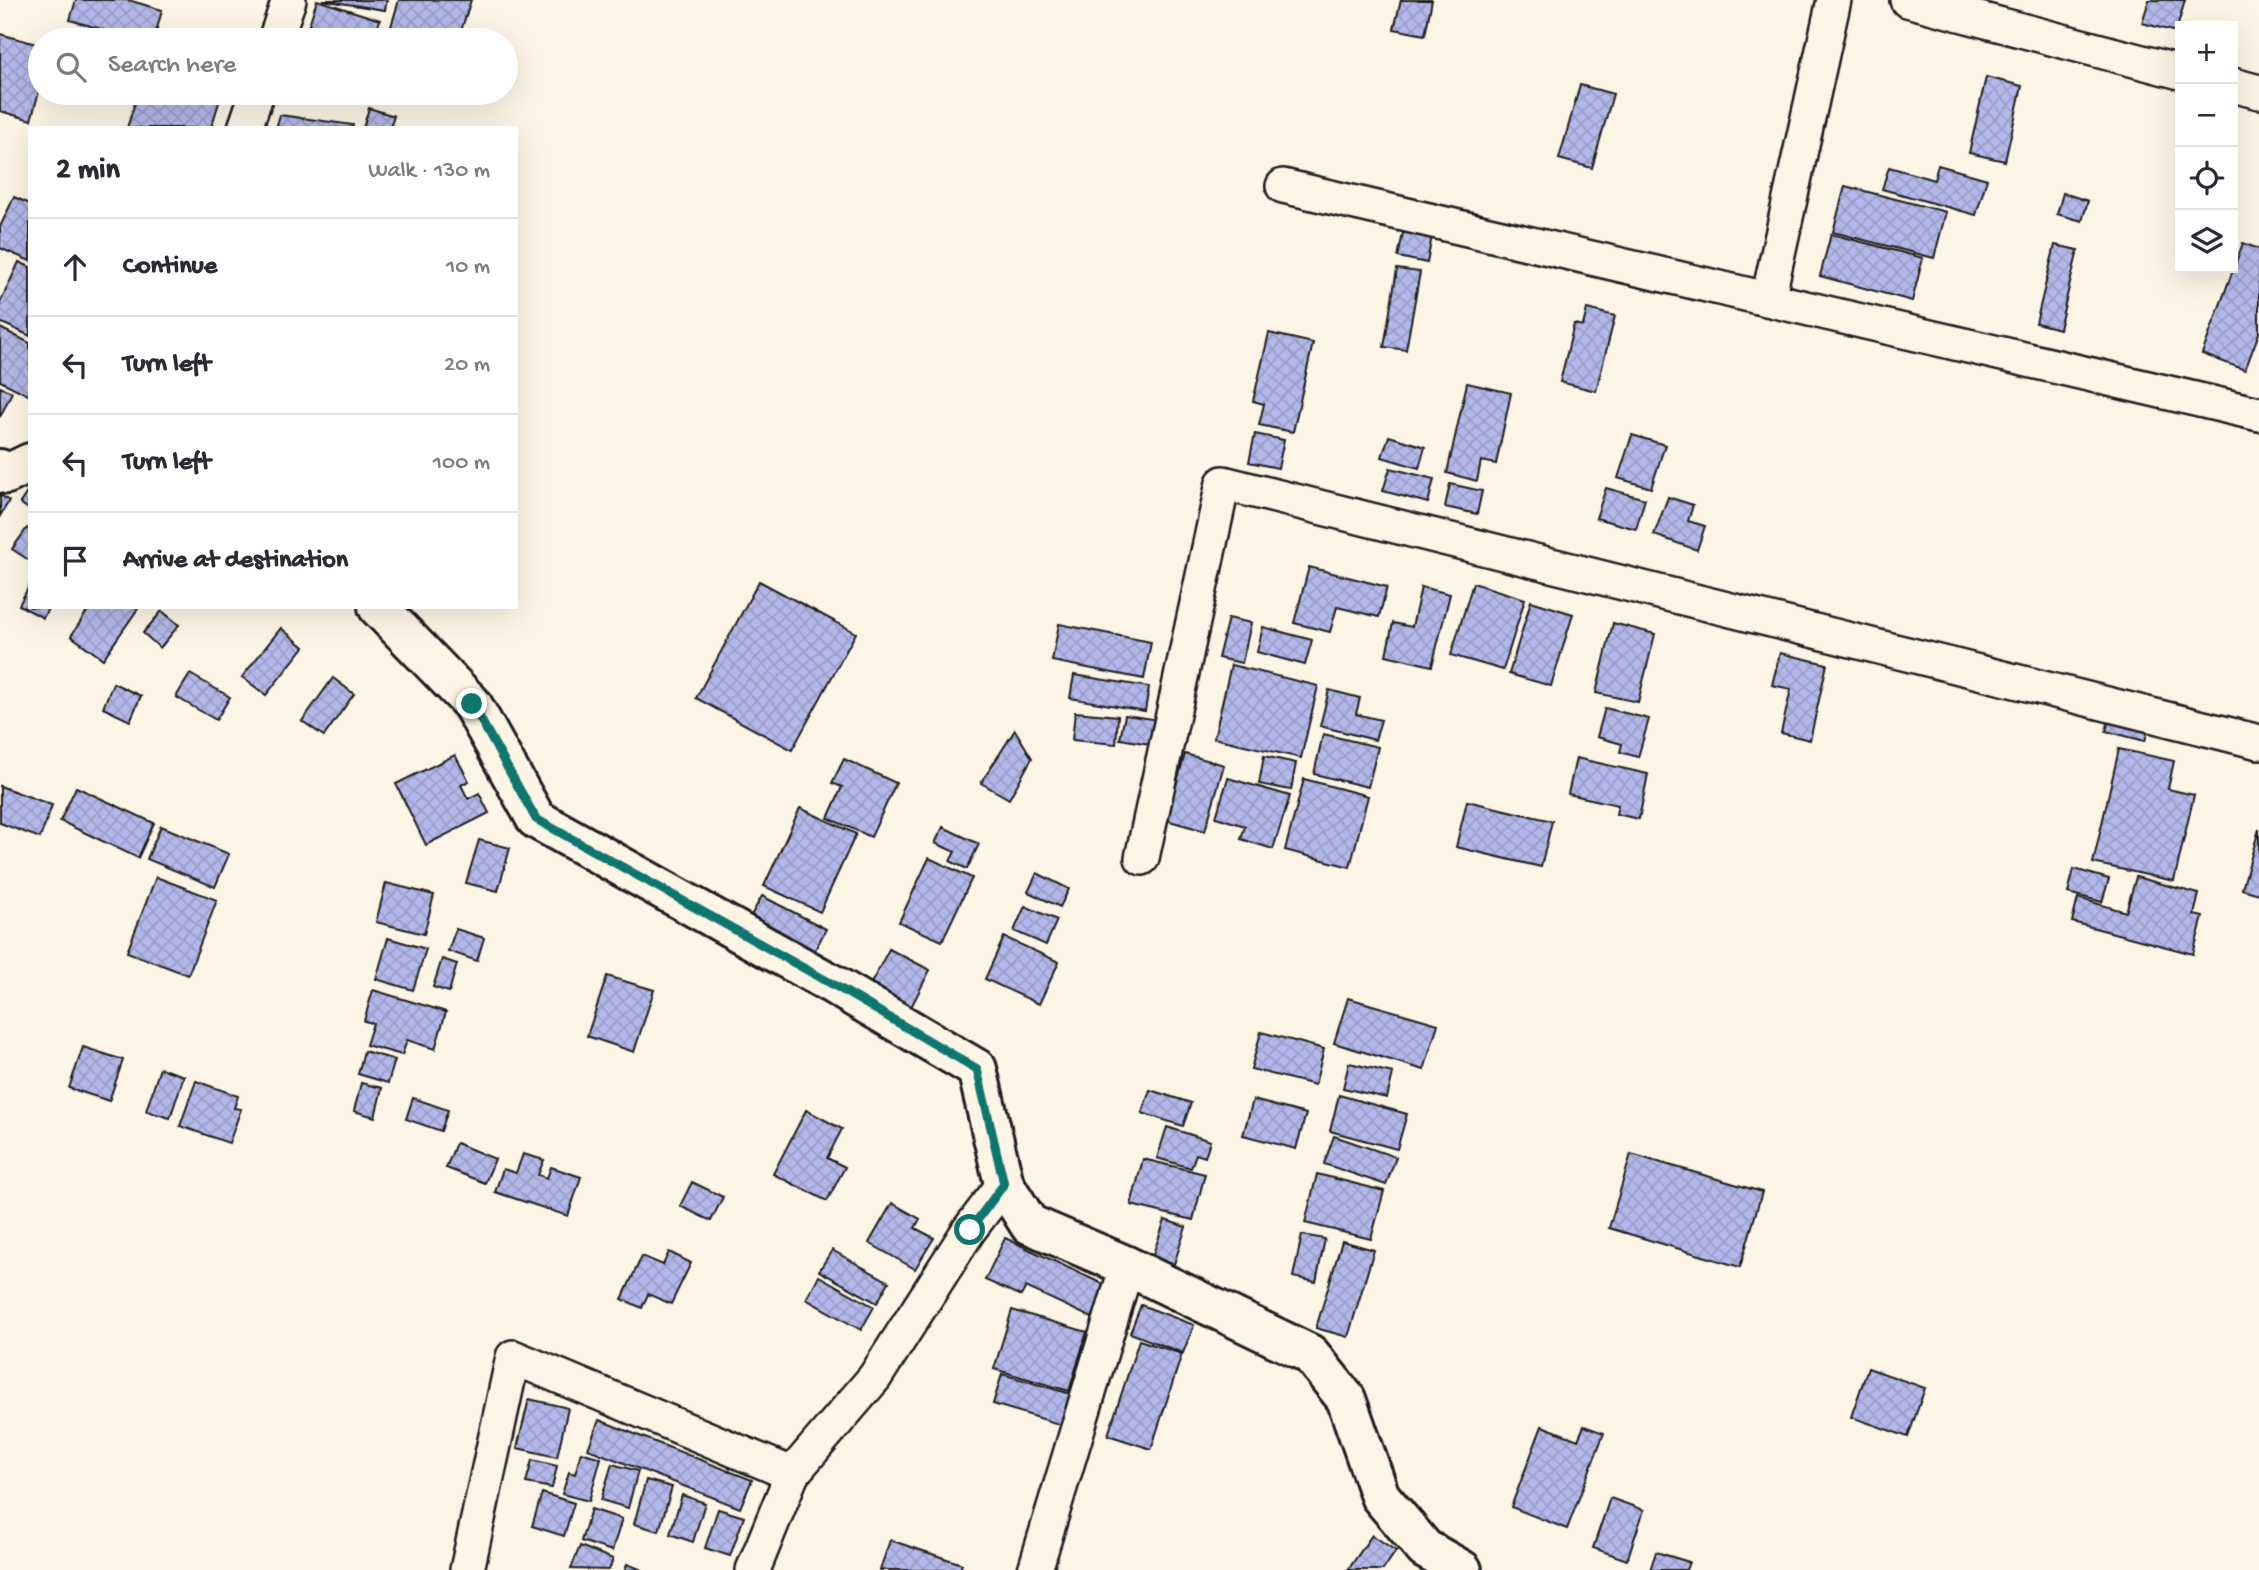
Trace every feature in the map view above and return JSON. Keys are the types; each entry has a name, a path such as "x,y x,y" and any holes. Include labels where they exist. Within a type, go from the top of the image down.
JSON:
{"street":[{"path":"279,28 289,0"},
{"path":"1768,299 1834,0"},
{"path":"1907,0 2175,71"},
{"path":"2238,86 2259,92"},
{"path":"246,126 253,105"},
{"path":"1283,186 2259,414"},
{"path":"0,469 7,474 28,464"},
{"path":"1142,858 1223,483 2259,742"},
{"path":"380,609 472,704 536,819 834,985 977,1069 1004,1184 1029,1224 1127,1266 1310,1354 1346,1399 1380,1496 1425,1549 1462,1570"},
{"path":"753,1570 792,1474 875,1377 970,1230 1004,1184"},
{"path":"1035,1570 1127,1266"},
{"path":"467,1570 513,1357 792,1474"}],"building":[{"path":"76,0 128,0 162,10 157,28 97,28 70,20"},
{"path":"317,0 380,20 378,28 308,28"},
{"path":"322,0 387,0 385,10"},
{"path":"399,0 471,0 462,28 391,28"},
{"path":"1401,0 1432,0 1425,35 1394,29"},
{"path":"2149,0 2185,0 2179,21 2175,21 2175,32 2142,23"},
{"path":"0,34 28,42 28,105 35,105 31,120 0,111"},
{"path":"1986,77 2022,86 2005,161 1969,153"},
{"path":"1580,85 1613,94 1592,168 1559,159"},
{"path":"134,105 218,105 212,126 128,126"},
{"path":"369,108 394,116 391,126 364,126"},
{"path":"280,115 353,125 353,126 277,126"},
{"path":"1938,165 1987,179 1976,215 1882,189 1889,167 1934,180"},
{"path":"1845,186 1946,212 1934,258 1833,232"},
{"path":"2063,193 2088,201 2082,221 2057,214"},
{"path":"14,197 28,203 28,260 0,248 0,227"},
{"path":"1406,219 1434,225 1427,263 1398,257"},
{"path":"1831,234 1923,258 1912,301 1820,276"},
{"path":"2243,243 2259,249 2259,333 2245,370 2202,354 2232,273 2238,273 2238,257"},
{"path":"2055,245 2078,250 2059,329 2036,323"},
{"path":"19,262 28,266 28,335 0,322 0,303"},
{"path":"1397,269 1420,272 1406,350 1384,347"},
{"path":"1587,309 1615,316 1596,391 1560,382 1574,324 1583,326"},
{"path":"0,328 28,342 28,395 0,381"},
{"path":"1269,333 1313,343 1293,432 1259,425 1264,404 1253,401"},
{"path":"1467,383 1511,393 1496,464 1481,461 1477,481 1447,473"},
{"path":"0,387 12,392 0,417"},
{"path":"1255,434 1284,440 1278,468 1249,462"},
{"path":"1632,435 1665,445 1651,488 1618,478"},
{"path":"1389,436 1425,447 1419,468 1382,457"},
{"path":"1390,468 1434,479 1428,503 1383,491"},
{"path":"1450,484 1482,491 1477,514 1445,507"},
{"path":"1606,488 1645,499 1636,529 1596,518"},
{"path":"28,491 28,509 20,503"},
{"path":"0,495 9,501 0,516"},
{"path":"1668,497 1693,505 1688,521 1705,526 1697,550 1654,535"},
{"path":"27,528 28,529 28,560 12,549"},
{"path":"1309,567 1387,587 1379,617 1337,607 1330,632 1294,623"},
{"path":"759,581 856,633 792,750 696,698"},
{"path":"1473,583 1525,599 1503,670 1451,655"},
{"path":"1421,587 1450,594 1432,666 1386,655 1393,623 1412,627"},
{"path":"28,588 28,609 48,609 43,618 19,605"},
{"path":"1531,601 1573,614 1551,686 1509,674"},
{"path":"89,609 138,609 103,659 71,636"},
{"path":"162,611 179,625 160,648 143,633"},
{"path":"1228,618 1251,623 1242,663 1218,658"},
{"path":"1613,623 1655,634 1638,702 1596,693"},
{"path":"1059,624 1151,642 1144,679 1052,661"},
{"path":"1263,627 1312,640 1305,665 1257,652"},
{"path":"281,628 304,647 266,695 242,677"},
{"path":"1780,653 1827,664 1810,740 1781,733 1791,689 1772,685"},
{"path":"1231,665 1318,686 1301,758 1214,738"},
{"path":"190,674 230,697 216,720 176,697"},
{"path":"1074,675 1149,687 1145,711 1070,698"},
{"path":"333,678 354,694 324,736 302,721"},
{"path":"113,683 141,696 130,721 103,708"},
{"path":"1329,690 1360,698 1356,714 1381,720 1375,740 1320,726"},
{"path":"1605,708 1649,719 1638,757 1620,752 1622,744 1597,737"},
{"path":"1075,712 1118,716 1116,744 1072,740"},
{"path":"2111,713 2150,723 2145,741 2106,731"},
{"path":"1125,715 1160,720 1156,745 1120,739"},
{"path":"1015,730 1032,758 1009,799 981,783"},
{"path":"1323,734 1378,747 1368,787 1314,774"},
{"path":"2119,749 2174,761 2168,789 2194,795 2174,881 2093,863"},
{"path":"1185,754 1224,765 1205,831 1166,820"},
{"path":"455,755 469,781 461,785 468,799 479,793 489,813 426,845 396,784"},
{"path":"1264,756 1296,763 1291,790 1259,784"},
{"path":"1576,758 1648,774 1639,819 1616,814 1618,805 1568,794"},
{"path":"844,759 896,783 871,837 828,818 842,787 832,783"},
{"path":"1228,778 1290,796 1273,849 1241,839 1245,826 1216,817"},
{"path":"1304,779 1368,796 1350,867 1285,850"},
{"path":"0,786 52,805 40,838 0,823"},
{"path":"76,787 154,823 138,858 60,821"},
{"path":"1467,801 1552,821 1541,867 1456,847"},
{"path":"800,808 856,834 820,912 764,886"},
{"path":"161,826 229,854 215,887 147,859"},
{"path":"943,827 979,844 967,869 950,861 955,852 935,843"},
{"path":"2259,829 2259,894 2242,889"},
{"path":"479,840 510,848 498,891 466,883"},
{"path":"929,858 972,878 942,941 899,922"},
{"path":"2074,869 2109,879 2102,902 2068,893"},
{"path":"1037,873 1069,889 1060,907 1028,892"},
{"path":"156,877 217,900 188,975 127,952"},
{"path":"2136,877 2199,894 2194,915 2203,917 2193,954 2072,922 2078,898 2126,912"},
{"path":"386,883 434,895 424,934 376,922"},
{"path":"762,896 826,929 814,952 749,919"},
{"path":"1025,906 1057,920 1046,945 1014,931"},
{"path":"456,929 484,938 477,961 448,951"},
{"path":"1004,937 1059,962 1039,1004 985,979"},
{"path":"388,938 426,949 413,990 376,979"},
{"path":"889,949 930,970 908,1013 867,991"},
{"path":"442,959 457,964 449,992 433,987"},
{"path":"607,976 654,990 634,1052 587,1036"},
{"path":"373,990 446,1012 435,1049 407,1040 402,1055 366,1045 373,1023 364,1021"},
{"path":"1348,998 1438,1024 1424,1070 1334,1043"},
{"path":"1261,1032 1324,1049 1315,1085 1251,1069"},
{"path":"83,1047 123,1060 109,1101 69,1088"},
{"path":"364,1051 395,1060 388,1083 358,1074"},
{"path":"1349,1063 1393,1073 1387,1098 1343,1088"},
{"path":"160,1068 184,1076 170,1118 146,1111"},
{"path":"196,1081 238,1096 234,1108 241,1109 229,1143 180,1126"},
{"path":"361,1083 382,1088 375,1117 354,1111"},
{"path":"1150,1090 1191,1103 1183,1126 1142,1113"},
{"path":"1339,1095 1407,1114 1397,1149 1330,1131"},
{"path":"413,1098 448,1110 441,1131 406,1119"},
{"path":"1253,1100 1306,1114 1296,1149 1243,1135"},
{"path":"806,1110 842,1129 827,1158 845,1167 827,1201 773,1174"},
{"path":"1167,1127 1210,1141 1205,1157 1196,1154 1191,1168 1157,1158"},
{"path":"1334,1136 1396,1157 1386,1185 1324,1164"},
{"path":"456,1143 495,1159 485,1183 446,1168"},
{"path":"523,1154 544,1160 538,1175 547,1178 551,1167 581,1177 568,1216 495,1192 503,1169 516,1173"},
{"path":"1631,1154 1762,1192 1740,1267 1609,1228"},
{"path":"1143,1159 1205,1174 1193,1220 1131,1205"},
{"path":"1317,1174 1384,1191 1371,1239 1305,1223"},
{"path":"692,1182 723,1197 711,1221 680,1206"},
{"path":"892,1203 920,1219 915,1228 934,1238 915,1269 869,1243"},
{"path":"1165,1220 1186,1227 1174,1264 1152,1257"},
{"path":"1302,1235 1325,1239 1316,1282 1293,1277"},
{"path":"1005,1238 1107,1286 1092,1318 1026,1287 1021,1296 985,1280"},
{"path":"1342,1241 1374,1250 1348,1337 1316,1328"},
{"path":"832,1250 889,1282 877,1303 819,1271"},
{"path":"669,1252 691,1263 671,1304 648,1294 642,1308 622,1299 642,1256 663,1265"},
{"path":"819,1276 874,1307 861,1330 806,1299"},
{"path":"1141,1305 1194,1325 1183,1353 1130,1333"},
{"path":"1012,1310 1087,1332 1069,1391 994,1369"},
{"path":"1139,1340 1182,1354 1151,1449 1108,1435"},
{"path":"1868,1368 1925,1388 1908,1437 1851,1417"},
{"path":"1002,1374 1071,1394 1062,1425 993,1404"},
{"path":"529,1399 568,1408 557,1457 517,1448"},
{"path":"599,1420 752,1480 740,1508 588,1449"},
{"path":"1542,1426 1578,1440 1584,1426 1604,1433 1567,1529 1511,1507"},
{"path":"581,1452 601,1458 589,1501 562,1494 569,1472 575,1474"},
{"path":"532,1460 557,1466 552,1488 526,1483"},
{"path":"612,1464 638,1471 628,1508 601,1500"},
{"path":"646,1480 672,1487 659,1531 634,1524"},
{"path":"542,1493 574,1503 564,1536 532,1526"},
{"path":"682,1495 705,1503 693,1542 670,1534"},
{"path":"1610,1498 1644,1510 1627,1560 1593,1548"},
{"path":"591,1509 622,1519 612,1551 581,1541"},
{"path":"718,1509 744,1517 730,1556 705,1548"},
{"path":"1372,1535 1396,1551 1383,1570 1348,1570"},
{"path":"890,1540 962,1564 960,1570 880,1570"},
{"path":"580,1546 613,1559 609,1570 571,1569"},
{"path":"1656,1552 1689,1562 1686,1570 1650,1570"},
{"path":"627,1564 642,1570 625,1570"}],"route":[{"path":"472,704 536,819 834,985 977,1069 1004,1184 970,1230"}]}
